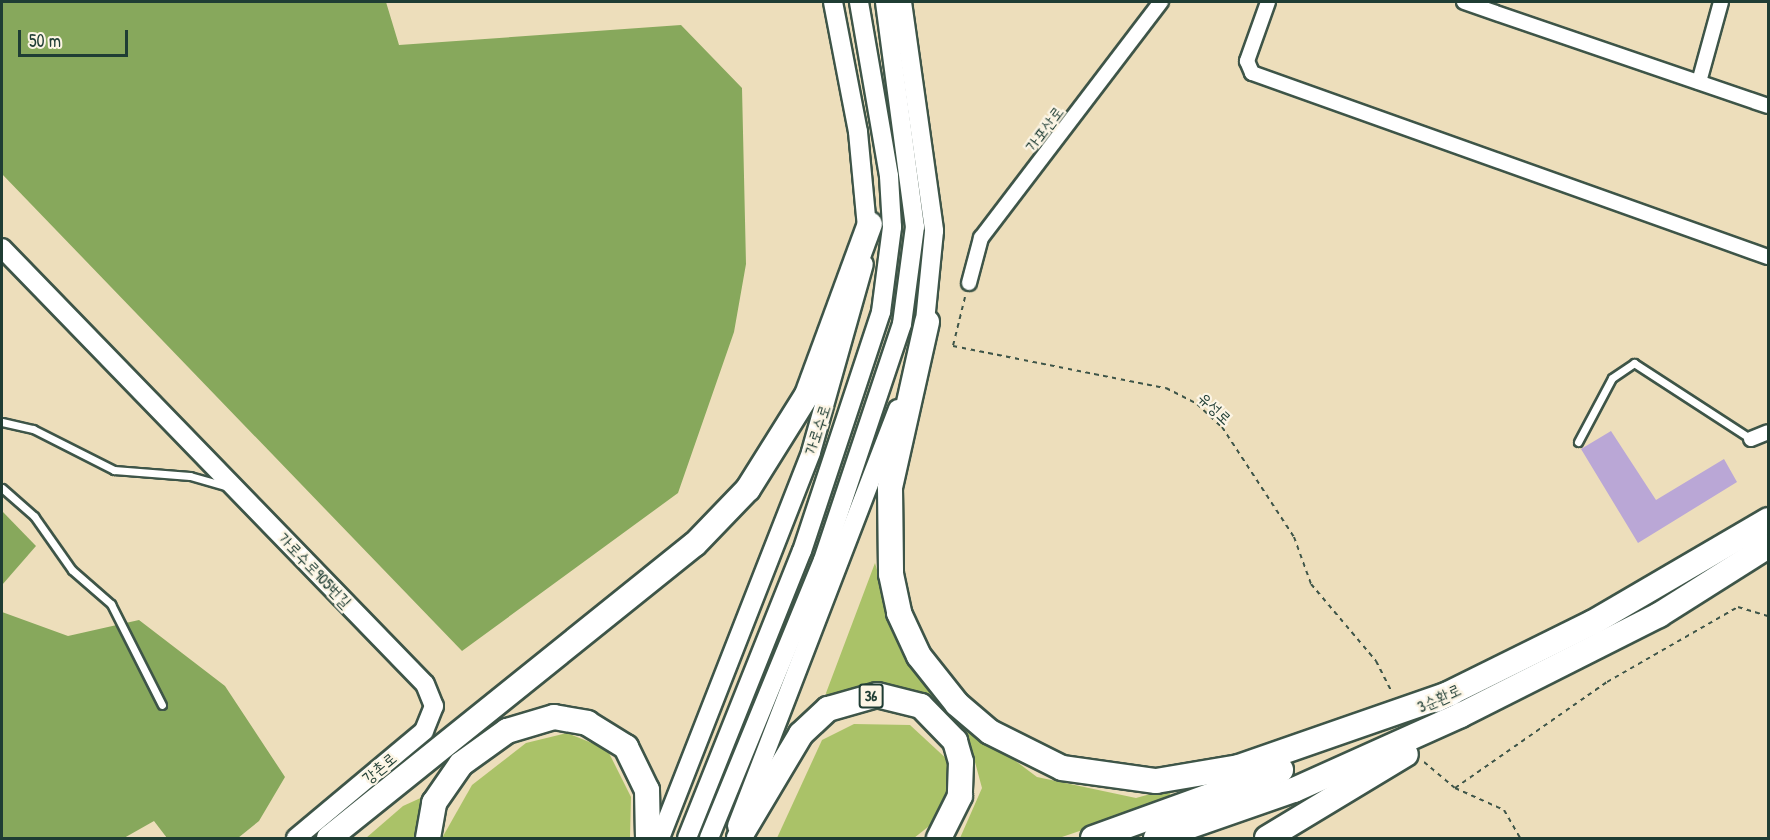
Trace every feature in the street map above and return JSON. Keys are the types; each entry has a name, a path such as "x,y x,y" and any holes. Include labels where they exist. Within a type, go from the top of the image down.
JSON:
{"highway":[{"path":"329,838 695,544 748,489 807,395 870,224"},
{"path":"927,322 890,488 891,574 899,614 919,657 957,704 990,732 1062,768 1156,781 1239,767 1451,693"},
{"name":"3순환로","path":"1092,838 1288,767 1451,693 1592,623 1768,520"},
{"name":"3순환로","path":"1156,838 1294,790 1516,688 1659,615 1768,546"},
{"path":"1267,838 1516,688"},
{"name":"36","path":"739,838 783,759 809,726 839,704 877,695 921,706 955,741 961,762 960,796 939,838"},
{"path":"428,838 434,803 453,771 499,736 546,717 587,723 626,747 647,790 648,838"}],"main road":[{"name":"가로수로","path":"660,838 811,452 851,323 870,224 848,78 833,2"},
{"name":"가로수로","path":"687,838 802,551 881,312 892,227 883,137 859,2"},
{"path":"709,838 823,560 902,324 915,227 887,2"},
{"path":"732,838 886,445 927,322 931,195 902,2"},
{"path":"848,78 883,137 870,224"},
{"name":"가로수로905번길","path":"2,248 425,684"},
{"name":"강촌로","path":"296,838 424,730 434,706 425,684"}],"street":[{"name":"가포산로","path":"969,283 981,238 1161,2"},
{"path":"1268,2 1247,61 1252,74 1768,257"},
{"path":"1464,2 1768,106"},
{"path":"1699,82 1721,2"},
{"path":"1751,439 1768,432"}],"lane":[{"path":"1578,442 1612,378 1634,363 1751,439"},
{"path":"2,422 33,429 114,470 190,476 237,490"},
{"path":"2,488 34,516 72,570 111,604 162,705"}],"path":[{"name":"유성로","path":"969,283 953,346 1166,388 1222,427 1294,537 1311,584 1376,661 1391,691"},
{"path":"1455,788 1607,682 1738,607 1768,616"},
{"path":"1424,762 1455,788 1504,810 1520,838"}],"green space":[{"path":"2,2 386,2 399,45 681,25 742,88 746,264 734,332 678,493 462,651 2,174"},
{"path":"2,511 36,546 2,585"},
{"path":"875,563 900,650 927,688 962,721 1037,777 1136,798 1172,788 1168,801 1059,838 960,838 982,788 972,751 947,718 908,692 829,702 826,693"},
{"path":"2,612 68,636 139,620 225,686 285,777 259,821 238,838 167,838 154,821 124,838 2,838"},
{"path":"854,724 910,725 950,762 949,795 933,823 914,838 777,838 822,740"},
{"path":"567,733 607,749 631,797 630,838 442,838 472,785 526,743"},
{"path":"425,796 423,838 366,838 403,806"}],"building":[{"path":"1611,431 1656,500 1724,459 1737,482 1638,543 1581,449"}]}
